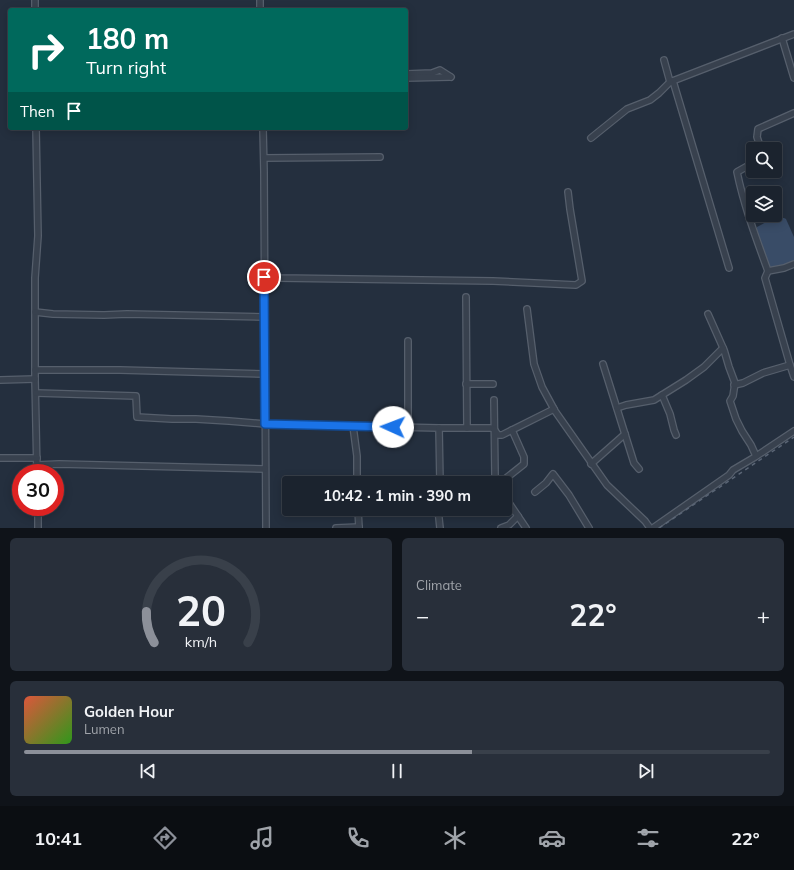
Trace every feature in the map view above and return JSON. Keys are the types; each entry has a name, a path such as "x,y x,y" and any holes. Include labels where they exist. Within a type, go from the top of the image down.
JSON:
{"street":[{"path":"592,138 627,109 650,100 671,82 794,34"},
{"path":"782,38 794,78"},
{"path":"664,60 729,268"},
{"path":"408,74 432,73 440,70 450,77 408,78"},
{"path":"758,142 758,129 794,113"},
{"path":"36,130 38,236 35,278 35,379 37,464"},
{"path":"263,130 266,528"},
{"path":"264,158 380,157"},
{"path":"746,167 737,172 740,190 768,271 765,278 794,377"},
{"path":"264,277 493,281 576,285 582,281 568,192"},
{"path":"768,271 784,268 794,264"},
{"path":"466,297 467,428"},
{"path":"527,309 534,364 542,387 554,409 607,485 651,528 729,475 733,470 794,431"},
{"path":"35,312 53,314 265,317"},
{"path":"708,314 723,348 735,383 733,396 730,400 736,419 756,456"},
{"path":"408,341 408,428"},
{"path":"617,408 654,400 704,368 723,348"},
{"path":"603,364 634,463 639,469"},
{"path":"734,385 743,383 763,373 790,365"},
{"path":"35,370 120,370 265,374"},
{"path":"0,380 35,379"},
{"path":"466,384 493,384"},
{"path":"36,393 136,396 137,417 265,424 494,429"},
{"path":"662,395 670,414 676,435"},
{"path":"494,400 495,475"},
{"path":"494,429 498,435 502,435 554,409"},
{"path":"353,426 358,476"},
{"path":"439,428 440,476"},
{"path":"509,476 524,464 524,457 512,430"},
{"path":"591,464 625,434"},
{"path":"0,458 37,458"},
{"path":"64,464 265,469"},
{"path":"535,492 546,483 553,474 569,495 589,528"},
{"path":"512,507 526,528"},
{"path":"38,516 38,528"},
{"path":"336,528 359,528 358,516"},
{"path":"439,516 440,528"},
{"path":"501,528 509,525 518,516"}],"water":[{"path":"782,218 786,219 794,237 794,261 780,267 771,268 757,231 757,227 766,222 782,222"}],"railway":[{"path":"659,528 794,437"}],"route":[{"path":"264,277 265,424 393,427"}]}
